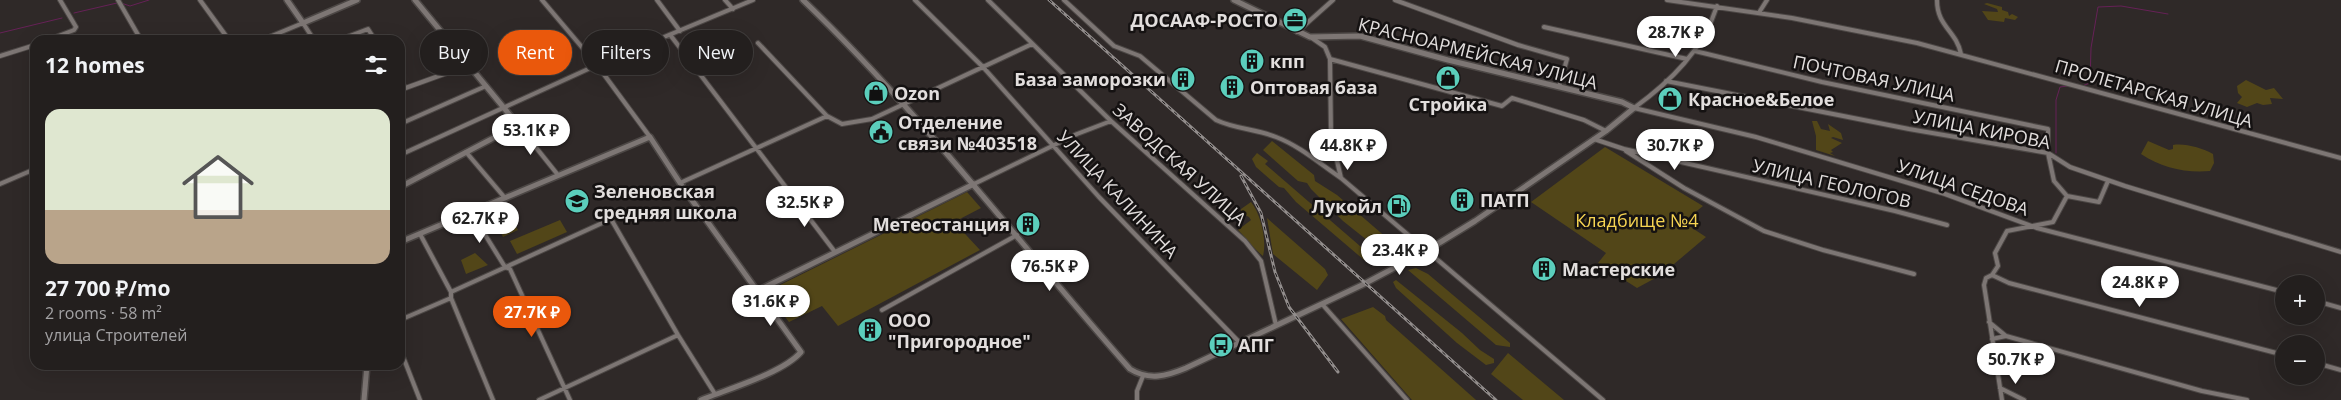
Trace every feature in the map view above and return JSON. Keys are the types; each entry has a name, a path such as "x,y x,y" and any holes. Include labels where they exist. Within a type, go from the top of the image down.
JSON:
{"street":[{"path":"60,0 76,27 74,30 61,35"},
{"path":"118,0 138,35"},
{"path":"200,0 225,35"},
{"path":"286,0 311,35"},
{"path":"274,35 357,0"},
{"path":"415,0 440,30"},
{"path":"542,0 582,47"},
{"path":"657,0 679,30"},
{"path":"725,0 733,8"},
{"path":"682,30 753,0"},
{"path":"803,0 906,103 1101,337 1130,368 1143,376 1156,377 1173,374 1365,283 1426,251 1475,220 1606,131 1666,81 1695,51 1706,34 1717,6"},
{"name":"УЛИЦА КАЛИНИНА","path":"914,0 984,67 1099,197 1239,342"},
{"name":"ЗАВОДСКАЯ УЛИЦА","path":"988,0 1111,121 1245,241 1261,261 1264,268 1276,325"},
{"path":"1064,0 1114,46 1140,56 1216,120 1230,127 1267,134 1280,139 1341,178 1603,400"},
{"name":"КРАСНОАРМЕЙСКАЯ УЛИЦА","path":"1234,0 1310,37 1360,36 1455,62 1622,102 1634,108"},
{"path":"1297,32 1333,0"},
{"path":"1395,0 1518,45 1567,59 1559,86"},
{"name":"ПРОЛЕТАРСКАЯ УЛИЦА","path":"1666,0 1717,6 1729,5 1866,31 1961,54 2278,143 2341,158"},
{"path":"1760,11 1767,0"},
{"path":"1937,0 1937,14 1960,44 1961,54"},
{"path":"1544,27 1687,59"},
{"path":"352,35 368,29 372,35"},
{"path":"679,32 671,36 757,148 760,156 835,252"},
{"path":"1310,37 1325,48 1330,59 1332,141 1335,164 1341,178"},
{"path":"758,43 827,116 838,123 854,124 885,114 1032,44"},
{"path":"0,56 30,46"},
{"name":"ПОЧТОВАЯ УЛИЦА","path":"1695,51 1822,82 2048,129 2048,153"},
{"path":"1330,59 1502,106 1507,100 1512,98 1584,120 1606,131"},
{"path":"405,152 582,72"},
{"path":"405,88 443,75"},
{"path":"477,75 558,175"},
{"path":"604,75 801,352 797,358 774,371 701,400"},
{"name":"УЛИЦА КИРОВА","path":"1666,81 1910,129 2048,153 2070,167 2108,181 2341,252"},
{"path":"405,122 486,86"},
{"name":"УЛИЦА СЕДОВА","path":"1634,108 1756,137 1873,171 1946,194 2037,228 2275,290"},
{"path":"680,183 827,116"},
{"path":"757,291 1054,145 1111,121"},
{"path":"405,184 518,125"},
{"path":"405,240 650,137"},
{"name":"УЛИЦА ГЕОЛОГОВ","path":"1594,139 1624,150 1845,199 1947,225"},
{"path":"1624,150 1684,188 1764,231 1822,250 1914,274"},
{"path":"466,152 504,198"},
{"path":"2048,153 2054,181 2067,196 2099,202 2108,181"},
{"path":"0,184 30,171"},
{"path":"2002,400 1984,285 1986,278 1992,275 1998,266 1995,253 2007,231 2037,228 2053,222 2067,196"},
{"path":"471,212 505,267 510,269 570,400"},
{"path":"451,292 611,219 678,335 715,394"},
{"path":"2020,222 2024,225 2023,228"},
{"path":"420,234 451,292 493,400"},
{"path":"882,310 1017,235"},
{"path":"1992,275 2009,283 2275,353"},
{"path":"405,318 452,298"},
{"path":"1322,304 1407,400"},
{"path":"2325,304 2341,308"},
{"path":"1989,322 2006,336 2202,391 2247,400"},
{"path":"538,400 678,335"},
{"path":"1992,339 2006,336"},
{"path":"405,362 420,400"},
{"path":"2325,366 2341,370"},
{"path":"364,400 367,370"},
{"path":"1137,400 1137,391 1143,376"},
{"path":"2000,388 2024,400"}],"green space":[{"path":"1984,4 2002,7 2002,10 2008,12 2009,16 2012,14 2018,17 2015,20 2005,18 2004,22 1988,20 1982,11 1998,12 1997,9"},
{"path":"2246,80 2266,90 2274,88 2283,99 2270,98 2272,104 2263,105 2257,103 2247,107 2237,103 2242,97 2238,93 2237,86"},
{"path":"1812,121 1817,121 1821,129 1830,131 1828,124 1841,133 1843,140 1831,138 1842,143 1831,150 1833,152 1830,153 1835,156 1816,150 1816,136"},
{"path":"1272,141 1314,175 1315,181 1337,195 1395,245 1387,256 1343,221 1307,183 1298,181 1263,150"},
{"path":"2148,141 2169,150 2173,149 2173,145 2188,145 2199,148 2213,154 2214,163 2210,171 2183,170 2165,166 2141,154"},
{"name":"Кладбище №4","path":"1605,147 1703,206 1683,222 1706,237 1661,275 1637,288 1598,263 1606,253 1531,202"},
{"path":"1257,153 1268,161 1265,164 1375,259 1377,264 1364,260 1296,202 1284,188 1279,187 1256,167 1252,159"},
{"path":"967,192 981,208 954,222 980,250 838,326 822,306 789,322 766,292"},
{"path":"1251,202 1258,213 1262,227 1263,256 1238,230 1251,220 1241,213 1241,209"},
{"path":"509,214 518,230 503,237 494,220"},
{"path":"1267,218 1325,269 1328,275 1317,290 1273,254"},
{"path":"560,220 567,232 517,254 510,241"},
{"path":"475,253 488,265 466,274 461,260"},
{"path":"1416,268 1428,274 1510,343 1510,347 1496,345 1408,270"},
{"path":"1396,280 1462,333 1480,350 1494,359 1494,363 1486,365 1457,343 1396,288 1393,282"},
{"path":"1373,307 1476,400 1412,400 1341,319"},
{"path":"1508,353 1564,400 1523,400 1491,374"}],"waterway":[{"path":"121,3 130,6 149,0"},
{"path":"74,13 117,3"},
{"path":"2082,86 2090,83 2091,48 2098,7 2121,6 2168,14"},
{"path":"0,33 62,18"},
{"path":"2056,153 2056,100 2060,87 2068,86"}],"railway":[{"path":"1049,0 1496,400"},
{"path":"1241,176 1261,213 1275,272 1289,307 1338,372"}],"place":[{"name":"ДОСААФ-РОСТО","path":"1295,20"},
{"name":"кпп","path":"1252,61"},
{"name":"Стройка","path":"1448,78"},
{"name":"База заморозки","path":"1183,79"},
{"name":"Оптовая база","path":"1232,87"},
{"name":"Ozon","path":"876,93"},
{"name":"Красное&Белое","path":"1670,99"},
{"name":"Отделение связи №403518","path":"881,132"},
{"name":"ПАТП","path":"1462,200"},
{"name":"Зеленовская средняя школа","path":"577,201"},
{"name":"Лукойл","path":"1399,206"},
{"name":"Метеостанция","path":"1028,224"},
{"name":"Мастерские","path":"1544,269"},
{"name":"ООО \"Пригородное\"","path":"870,330"},
{"name":"АПГ","path":"1221,345"}]}
